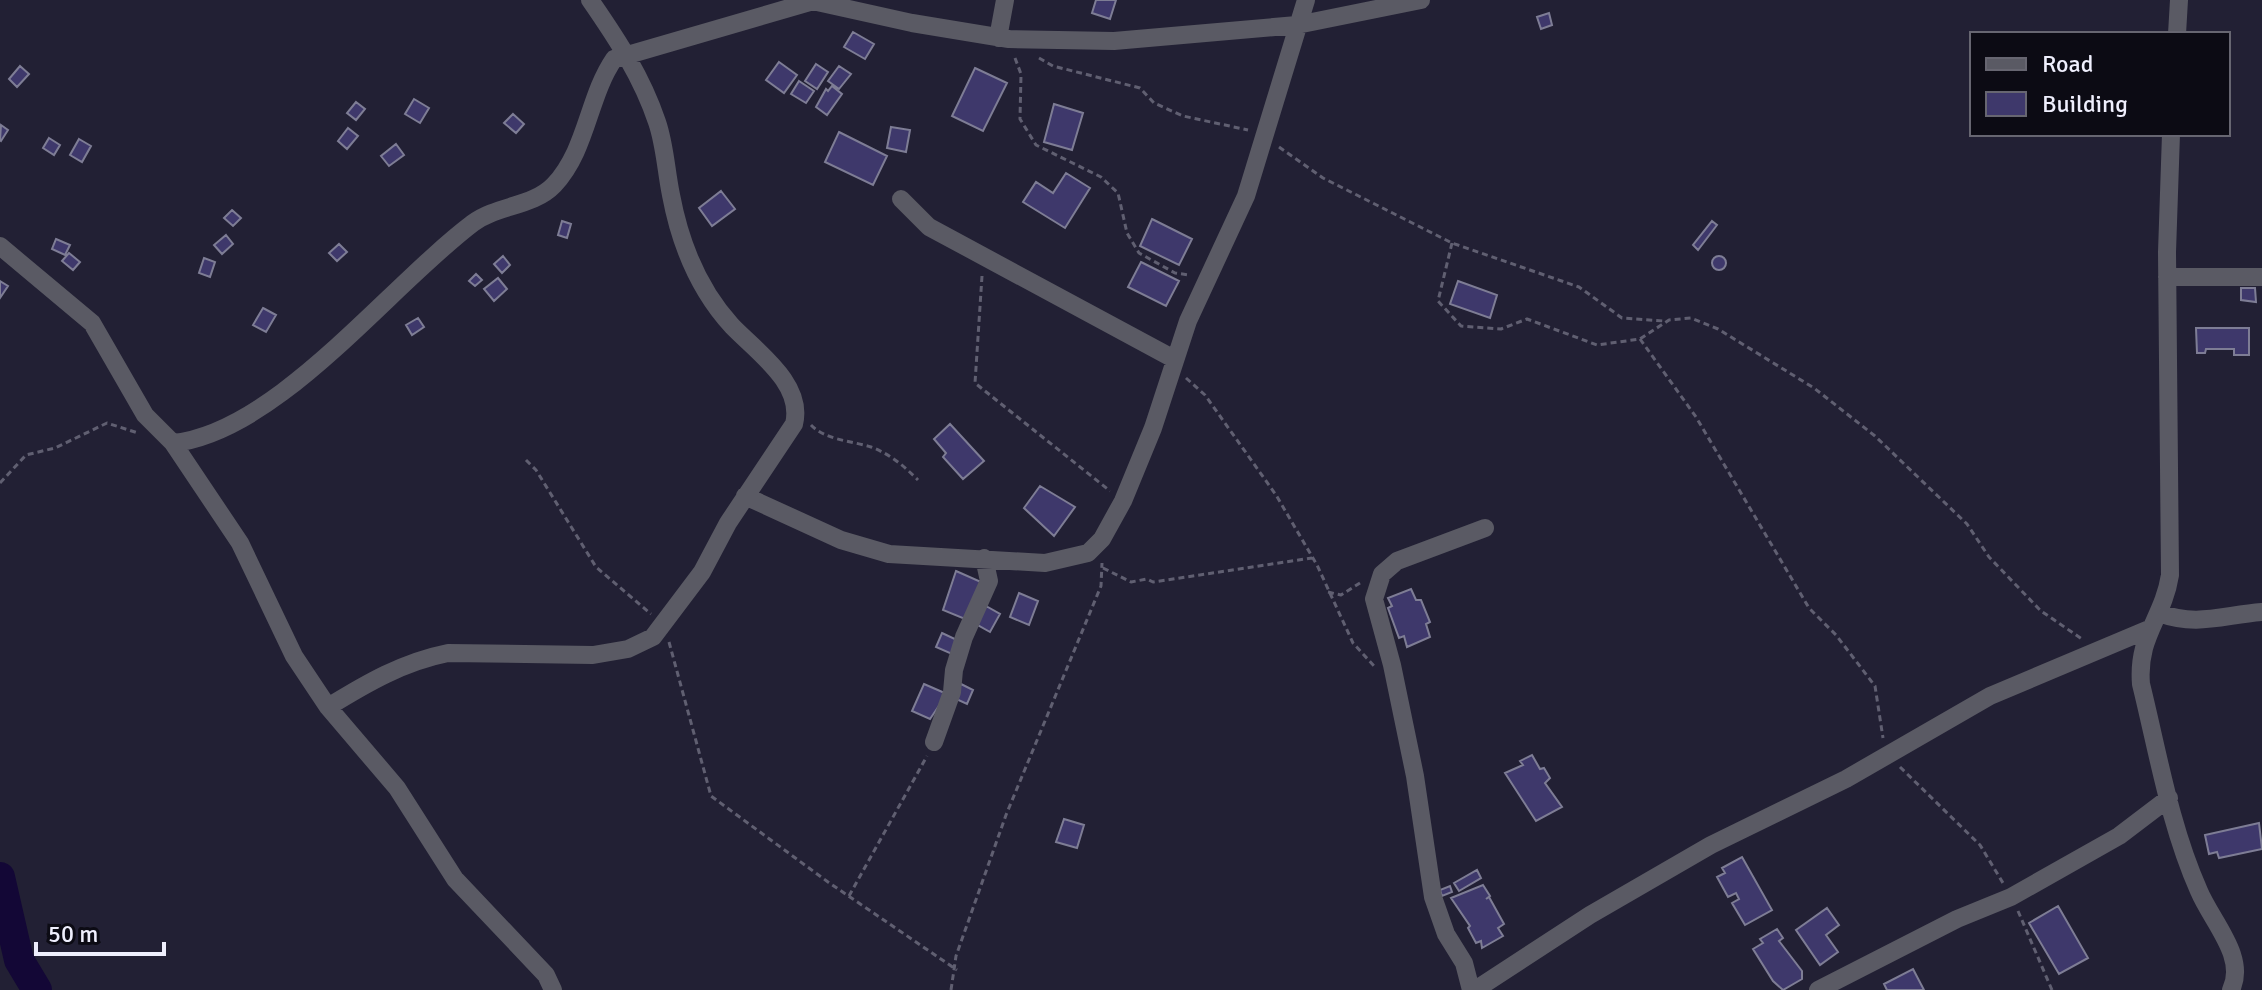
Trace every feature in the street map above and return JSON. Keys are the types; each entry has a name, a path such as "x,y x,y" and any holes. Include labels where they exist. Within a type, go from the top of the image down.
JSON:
{"street":[{"path":"328,707 368,683 424,657 448,653 593,655 642,645 663,624 702,572 745,496 788,436 797,411 785,381 715,307 701,284 672,199 658,124 628,53 590,0"},
{"path":"1003,39 1005,0"},
{"path":"745,496 872,551 1045,563 1088,553 1102,539 1123,501 1153,428 1173,365 1246,196 1306,0"},
{"path":"173,443 199,440 245,419 307,372 392,291 472,224 504,207 537,198 552,187 563,175 593,114 605,73 614,59 628,53 811,1 1003,39 1157,40 1297,25 1421,0"},
{"path":"2177,32 2179,0"},
{"path":"2171,136 2167,277 2170,575 2139,665 2169,798 2197,888 2237,962 2238,975 2231,990"},
{"path":"901,199 929,227 1173,365"},
{"path":"0,246 92,323 145,415 173,443 240,543 294,656 328,707 397,788 444,865 546,975 553,990"},
{"path":"2167,277 2262,277"},
{"path":"1485,528 1397,561 1382,574 1374,599 1392,665 1415,776 1433,897 1446,934 1464,963 1473,990 1635,887 1711,845 1846,779 1990,696 2105,650 2154,621 2196,622 2262,612"},
{"path":"934,742 952,692 954,670 964,637 989,581 984,558"},
{"path":"1818,990 1957,919 2011,897 2119,836 2169,798"}],"path":[{"path":"1003,39 1053,66 1140,88 1154,103 1183,116 1239,126 1265,139 1323,178 1452,243 1579,287 1622,318 1667,321 1691,318 1718,329 1814,388 1875,436 1967,524 1989,557 2041,611 2076,636 2105,650"},
{"path":"1003,39 1021,74 1020,119 1036,145 1101,177 1118,193 1127,233 1139,253 1175,273 1209,277"},
{"path":"1452,243 1438,301 1461,326 1501,329 1527,319 1597,345 1640,339 1667,321"},
{"path":"983,256 975,383 1123,501"},
{"path":"1640,339 1696,417 1809,608 1836,635 1875,686 1886,754 1980,845 2011,897 2052,990"},
{"path":"1173,365 1205,395 1276,495 1312,558 1353,643 1369,663 1381,670"},
{"path":"797,411 818,432 873,448 896,460 918,480"},
{"path":"0,483 26,455 55,448 107,423 173,443"},
{"path":"526,460 536,470 596,567 663,624 678,667 711,796 957,970"},
{"path":"951,990 957,970 956,956 1006,815 1101,586 1102,539"},
{"path":"1088,553 1102,568 1131,582 1147,579 1153,582 1312,558"},
{"path":"1328,592 1341,595 1367,578 1382,574"},
{"path":"849,896 934,742"}],"building":[{"path":"1096,0 1116,0 1110,19 1092,13"},
{"path":"1549,13 1552,25 1541,29 1537,17"},
{"path":"853,32 874,44 865,59 844,47"},
{"path":"779,62 797,75 784,93 766,80"},
{"path":"816,64 828,72 817,89 805,81"},
{"path":"20,66 29,74 17,87 9,79"},
{"path":"839,66 851,74 839,89 828,81"},
{"path":"975,68 1007,83 983,131 952,116"},
{"path":"799,81 814,91 806,103 791,94"},
{"path":"832,86 842,94 827,115 816,107 826,89 828,91"},
{"path":"414,99 429,108 420,123 405,114"},
{"path":"356,102 365,109 356,120 347,113"},
{"path":"1054,104 1083,113 1072,150 1044,142"},
{"path":"513,114 524,124 516,133 504,123"},
{"path":"1,125 8,130 1,141 0,140"},
{"path":"891,127 910,130 906,152 887,148"},
{"path":"348,128 358,136 347,149 338,141"},
{"path":"839,132 887,156 873,185 825,162"},
{"path":"49,138 60,145 54,155 43,148"},
{"path":"79,139 91,146 82,162 70,155"},
{"path":"396,144 404,155 389,166 381,156"},
{"path":"1066,173 1090,188 1065,228 1023,202 1036,182 1053,193"},
{"path":"721,191 735,209 712,226 699,208"},
{"path":"232,210 241,218 233,226 224,218"},
{"path":"1152,219 1192,239 1179,265 1140,246"},
{"path":"562,221 571,224 567,238 558,235"},
{"path":"1712,221 1717,225 1698,250 1693,245"},
{"path":"226,235 233,244 222,254 214,245"},
{"path":"56,239 70,245 65,255 52,249"},
{"path":"339,244 347,252 337,261 329,253"},
{"path":"69,253 80,262 73,270 62,261"},
{"path":"503,256 510,265 502,273 494,264"},
{"path":"1719,256 1726,263 1719,270 1712,263"},
{"path":"204,258 215,262 210,277 199,273"},
{"path":"1141,262 1179,281 1166,306 1128,287"},
{"path":"476,274 482,280 475,286 469,281"},
{"path":"498,278 507,289 494,301 484,289"},
{"path":"0,281 8,286 0,298"},
{"path":"1458,281 1497,295 1490,318 1450,304"},
{"path":"2241,288 2255,288 2256,302 2241,300"},
{"path":"263,308 276,315 266,332 253,325"},
{"path":"418,318 424,327 412,335 406,325"},
{"path":"2196,328 2249,328 2249,355 2234,355 2234,349 2206,349 2205,353 2197,353"},
{"path":"950,424 984,461 963,479 943,457 946,453 934,439"},
{"path":"1040,486 1075,507 1054,536 1024,508"},
{"path":"956,571 981,582 965,619 943,610"},
{"path":"1411,589 1416,600 1421,600 1430,622 1426,624 1430,637 1407,647 1404,636 1399,638 1388,608 1392,606 1388,598"},
{"path":"1019,593 1038,601 1029,625 1010,617"},
{"path":"986,606 1000,614 990,632 976,624"},
{"path":"942,633 957,640 952,654 936,647"},
{"path":"924,684 947,694 930,719 912,711"},
{"path":"961,684 973,690 967,704 954,698"},
{"path":"1532,755 1550,778 1545,783 1562,807 1536,821 1505,773 1523,765 1520,761"},
{"path":"1064,819 1084,825 1077,848 1056,842"},
{"path":"2259,823 2262,849 2219,858 2217,852 2209,854 2205,835"},
{"path":"1742,857 1772,910 1745,925 1732,903 1739,899 1736,893 1728,897 1717,877 1725,873 1722,868"},
{"path":"1477,870 1481,878 1459,891 1454,883"},
{"path":"1483,885 1490,896 1486,899 1489,897 1504,924 1498,928 1503,936 1482,948 1481,941 1476,943 1468,928 1470,926 1451,898"},
{"path":"1450,886 1452,892 1442,896 1440,890"},
{"path":"2058,906 2088,958 2059,974 2029,923"},
{"path":"1827,908 1839,925 1826,935 1838,952 1820,965 1796,930"},
{"path":"1777,929 1783,938 1779,941 1802,971 1802,979 1783,990 1773,981 1753,949 1763,943 1760,939"},
{"path":"1913,969 1924,990 1887,990 1884,984"}],"waterway":[{"path":"0,877 19,960 37,990"}]}
